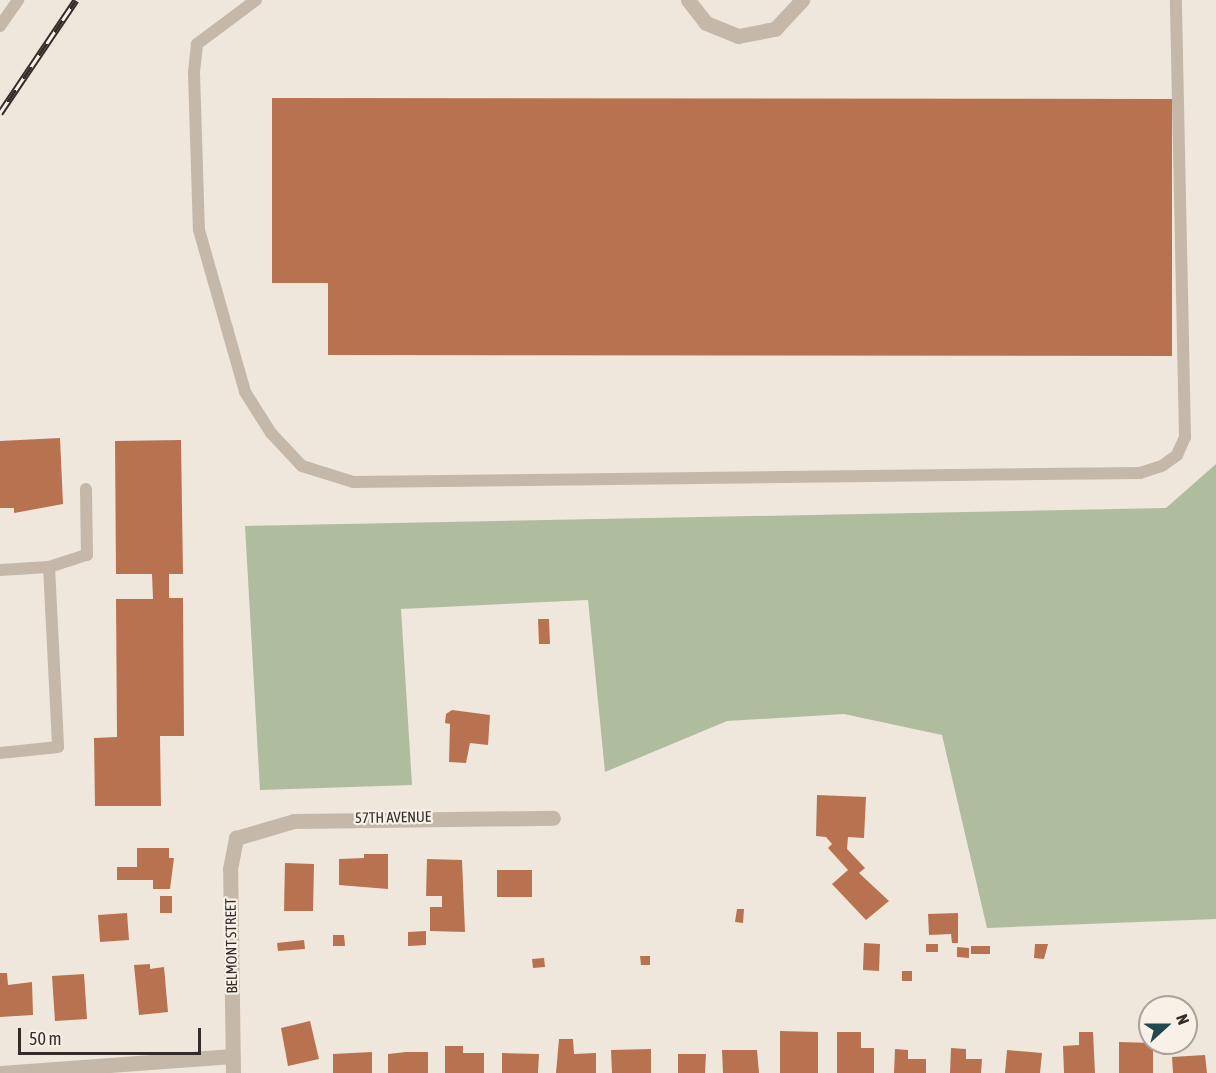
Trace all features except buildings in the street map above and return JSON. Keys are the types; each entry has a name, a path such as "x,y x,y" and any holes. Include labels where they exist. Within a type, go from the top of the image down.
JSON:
{"street":[{"path":"687,0 706,23 738,36 775,29 802,0"},
{"name":"57TH AVENUE","path":"236,837 294,821 341,818 554,818"},
{"name":"BELMONT STREET","path":"233,1073 230,869 236,837"},
{"path":"1,1073 232,1056"}],"lane":[{"path":"0,26 18,0"},
{"path":"256,0 197,44 194,73 200,230 245,392 255,408 302,466 353,482 1140,473 1162,466 1177,455 1185,437 1176,0"},
{"path":"0,570 49,567 87,555 86,489"},
{"path":"0,753 58,747 49,567"}],"green space":[{"path":"1216,464 1216,919 987,928 942,735 844,714 727,721 605,772 588,600 401,609 412,785 260,790 245,526 1166,508"}],"railway":[{"path":"0,113 76,0"}]}
